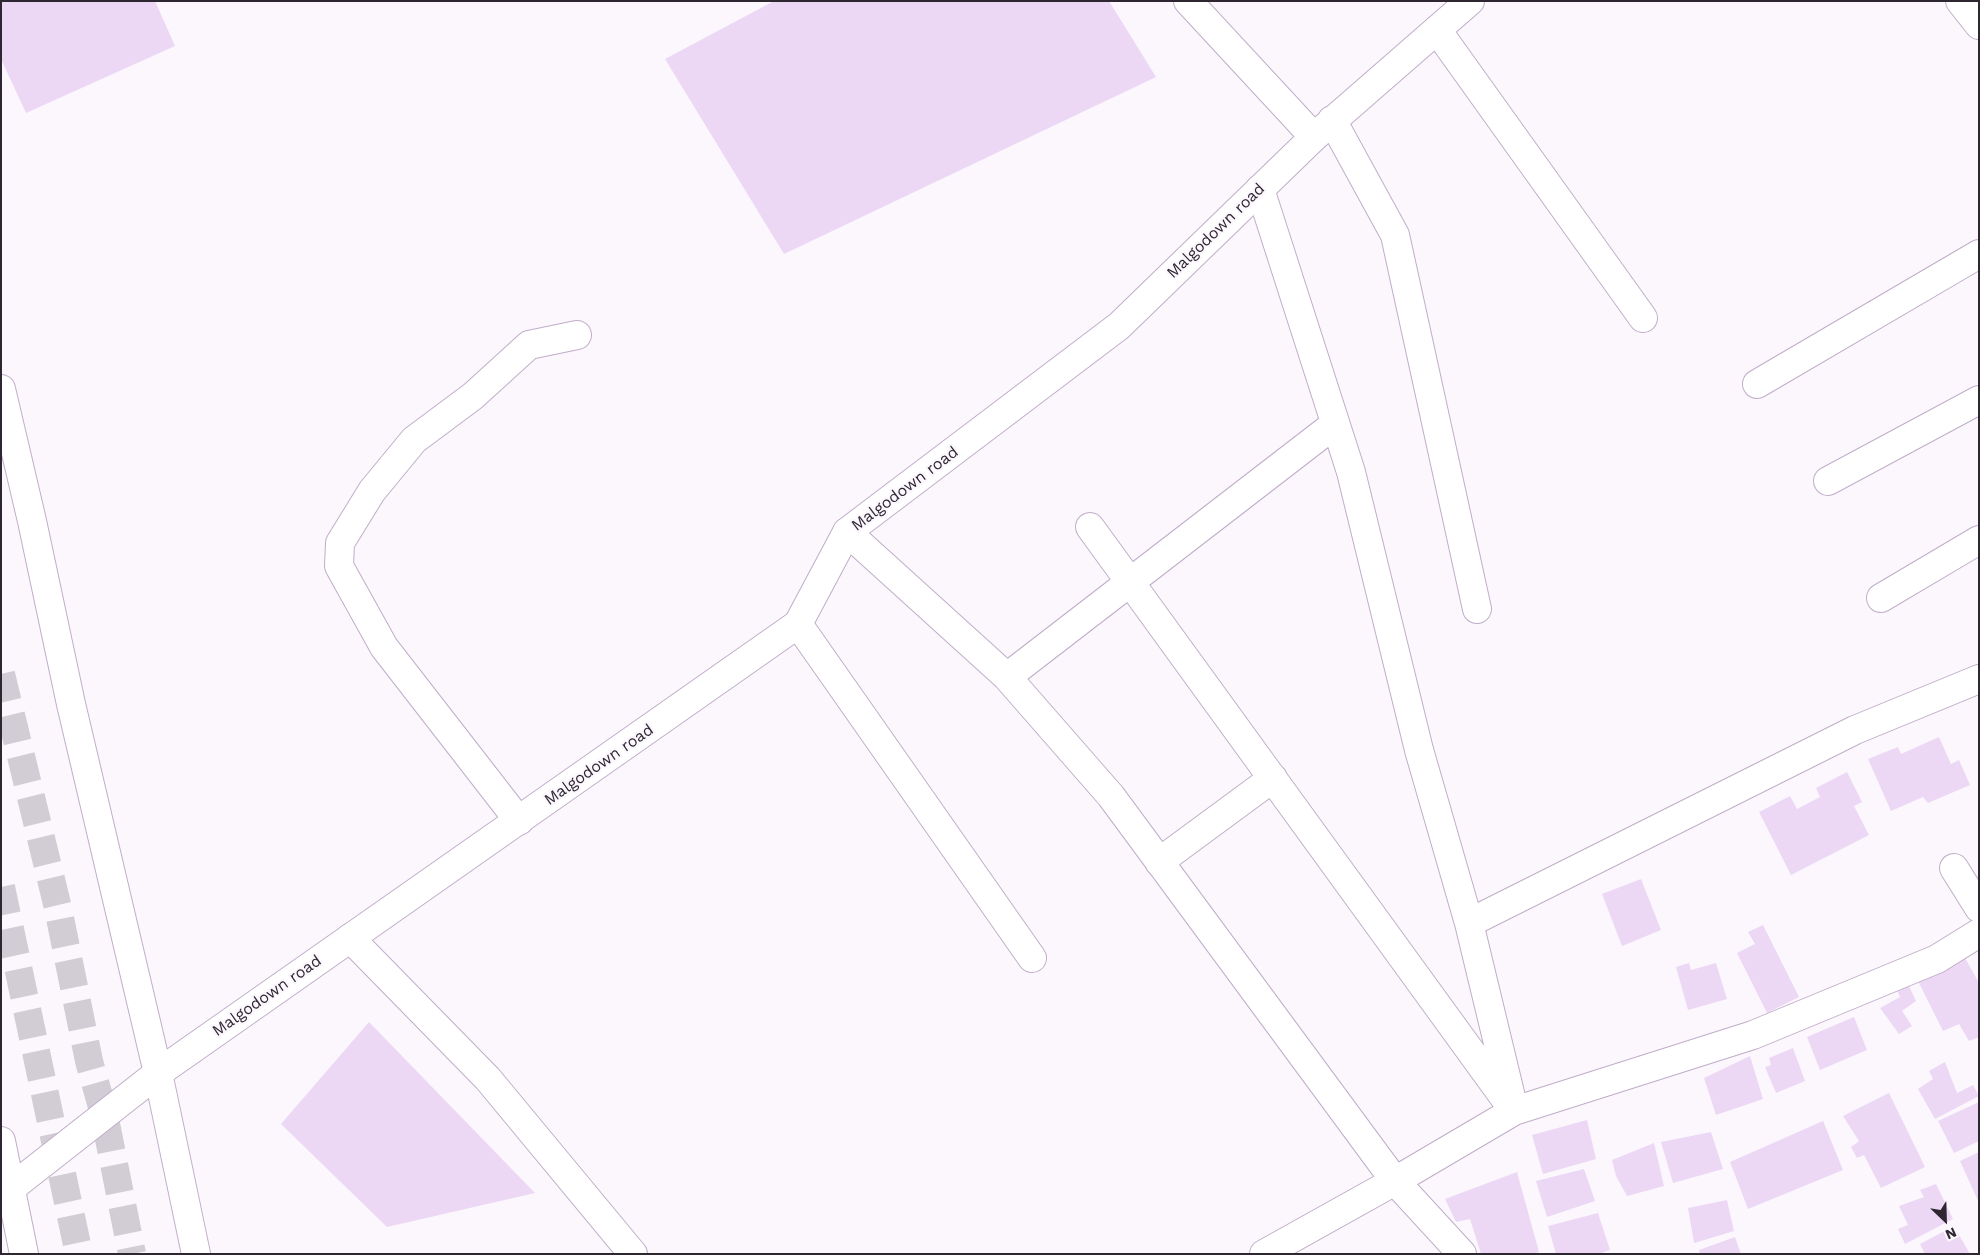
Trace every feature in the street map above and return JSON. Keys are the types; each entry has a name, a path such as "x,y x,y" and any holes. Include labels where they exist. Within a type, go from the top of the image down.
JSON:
{"street":[{"path":"1188,1 1323,128 1395,235 1477,609"},
{"name":"Malgodown road","path":"6,1193 158,1072 798,624 847,532 1118,326 1323,128 1470,1"},
{"path":"1960,1 1979,25"},
{"path":"1436,30 1643,318"},
{"path":"1260,189 1351,472 1419,750 1469,924 1514,1111"},
{"path":"1757,384 1979,254"},
{"path":"519,821 384,647 339,566 340,543 372,491 414,440 473,396 529,345 578,335"},
{"path":"1,389 32,521 71,704 158,1072 196,1254"},
{"path":"1828,481 1979,400"},
{"path":"1006,677 1336,424"},
{"path":"1090,527 1514,1111"},
{"path":"847,532 1006,677 1111,796 1395,1181 1462,1254"},
{"path":"1881,598 1979,540"},
{"path":"798,624 1032,958"},
{"path":"1469,924 1855,730 1979,679"},
{"path":"1159,862 1273,778"},
{"path":"1954,868 1979,908"},
{"path":"1264,1254 1395,1181 1514,1111 1754,1035 1937,959 1979,933"},
{"path":"350,938 488,1079 633,1254"},
{"path":"1,1141 6,1193 24,1254"}],"building":[{"path":"1,1 155,1 175,46 26,113 1,59"},
{"path":"774,1 1109,1 1156,77 784,254 665,59"},
{"path":"1939,737 1951,764 1959,760 1970,785 1928,803 1923,797 1891,811 1868,759 1898,747 1901,754"},
{"path":"1847,772 1862,802 1854,806 1869,835 1791,875 1759,812 1790,796 1797,809 1820,797 1816,788"},
{"path":"1641,879 1661,930 1622,946 1602,894"},
{"path":"1763,925 1799,997 1767,1013 1737,953 1755,944 1748,932"},
{"path":"1964,956 1979,983 1979,1037 1969,1041 1959,1024 1943,1031 1918,981"},
{"path":"1689,963 1691,970 1716,963 1727,999 1688,1010 1676,967"},
{"path":"1909,986 1916,1001 1902,1011 1912,1026 1899,1034 1880,1008 1900,997 1897,990"},
{"path":"1854,1017 1867,1050 1820,1070 1807,1037"},
{"path":"369,1022 535,1193 387,1227 281,1124"},
{"path":"1793,1048 1805,1081 1776,1093 1765,1067 1771,1065 1769,1058"},
{"path":"1750,1056 1763,1099 1716,1115 1704,1078"},
{"path":"1945,1062 1957,1093 1973,1085 1979,1096 1935,1119 1918,1089 1933,1079 1929,1071"},
{"path":"1889,1093 1925,1167 1881,1188 1864,1155 1857,1158 1851,1147 1859,1141 1843,1116"},
{"path":"1979,1102 1979,1141 1954,1153 1938,1121"},
{"path":"1587,1120 1596,1159 1543,1174 1532,1135"},
{"path":"1823,1121 1843,1170 1748,1209 1730,1162"},
{"path":"1711,1132 1723,1169 1673,1183 1661,1142"},
{"path":"1654,1143 1664,1186 1627,1196 1616,1176 1612,1160"},
{"path":"1979,1152 1979,1203 1960,1161"},
{"path":"1584,1169 1595,1201 1547,1217 1536,1181"},
{"path":"1517,1172 1539,1252 1532,1254 1481,1254 1470,1219 1456,1222 1445,1199"},
{"path":"1936,1184 1953,1219 1905,1244 1898,1229 1908,1225 1899,1206 1924,1197 1920,1190"},
{"path":"1727,1200 1734,1231 1694,1243 1688,1208"},
{"path":"1598,1213 1610,1250 1599,1254 1556,1254 1548,1226"},
{"path":"1954,1226 1970,1254 1925,1254 1920,1244"},
{"path":"1735,1237 1741,1254 1700,1254 1699,1250"}],"tunnel":[{"path":"1,674 58,908 89,1061 104,1114 132,1254"},
{"path":"1,887 79,1254"}]}
